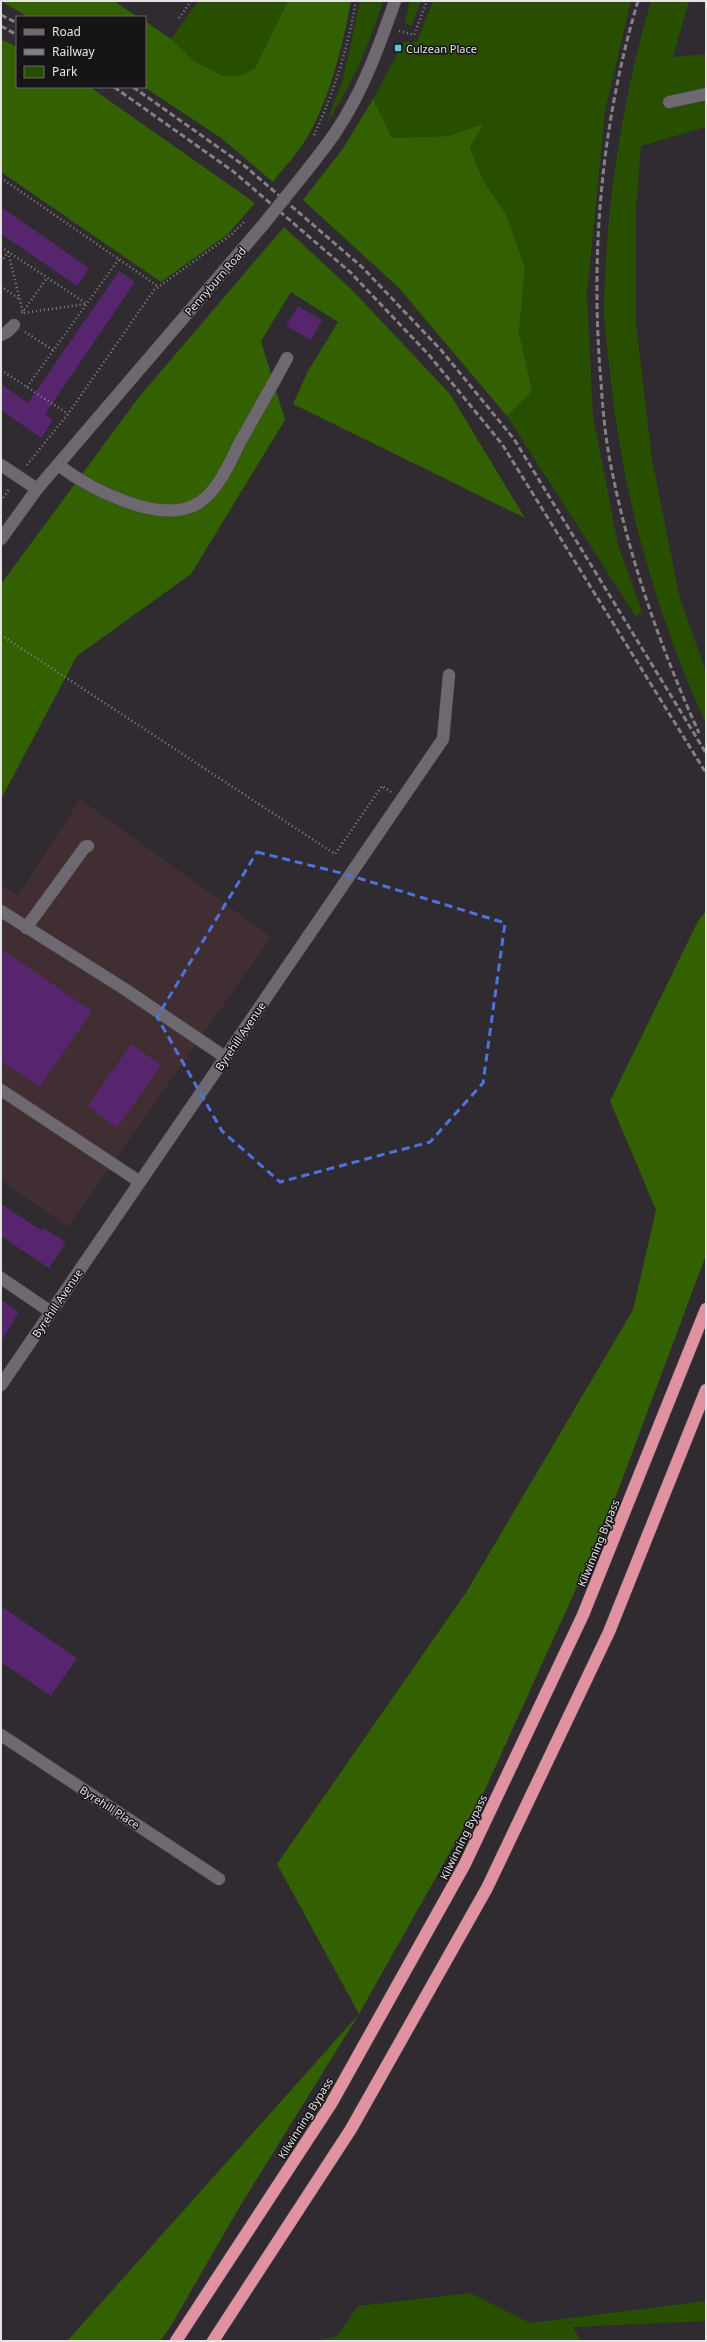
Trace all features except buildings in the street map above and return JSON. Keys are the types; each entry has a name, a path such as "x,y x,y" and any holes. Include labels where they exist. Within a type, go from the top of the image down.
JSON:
{"highway":[{"name":"Kilwinning Bypass","path":"176,2341 331,2104 465,1864 583,1615 706,1309"},
{"path":"213,2341 351,2129 487,1888 609,1632 706,1390"}],"street":[{"name":"Pennyburn Road","path":"1,539 38,489 263,225 336,132 359,92 376,54 395,1"},
{"path":"669,102 706,94"},
{"path":"1,335 7,332 14,325"},
{"path":"58,465 72,476 139,508 168,511 185,508 200,502 215,487 226,469 287,358"},
{"path":"1,465 38,489"},
{"name":"Byrehill Avenue","path":"1,1385 443,739 448,675"},
{"path":"26,928 85,847 88,846"},
{"path":"3,912 119,986 225,1058"},
{"path":"1,1090 140,1182"},
{"path":"1,1278 51,1312"},
{"name":"Byrehill Place","path":"1,1735 219,1879"}],"path":[{"path":"179,18 191,1"},
{"path":"312,140 338,79 351,29 356,1"},
{"path":"385,28 414,35 426,1"},
{"path":"1,178 159,287"},
{"path":"1,501 68,414 154,290 232,234 246,221"},
{"path":"1,247 87,304"},
{"path":"1,262 8,252"},
{"path":"8,252 23,313"},
{"path":"27,387 119,259"},
{"path":"47,278 14,325 53,350"},
{"path":"1,286 19,299"},
{"path":"23,313 87,304"},
{"path":"1,370 68,414"},
{"path":"1,635 335,854 382,786 402,799"}],"highlighted area":[{"path":"257,852 345,874 505,923 483,1083 430,1142 280,1182 222,1131 157,1017"}],"shaded area":[{"path":"80,799 271,937 68,1227 1,1180 1,885 18,896"}],"green space":[{"path":"1,1 114,1 136,16 26,16"},
{"path":"198,1 288,1 255,68 240,76 222,76 194,61 171,39"},
{"path":"288,1 351,1 340,53 323,105 308,136 296,154 273,182 221,138 146,88 146,22 171,39 194,61 222,76 240,76 255,68"},
{"path":"360,1 383,1 372,34 359,65 336,109 326,124 343,79"},
{"path":"410,1 421,1 411,26 405,23"},
{"path":"433,1 631,1 605,111 587,294 593,416 618,544 642,612 636,617 507,416 532,391 519,332 525,267 506,214 484,182 470,148 483,124 449,136 392,138 373,99 404,42 417,42"},
{"path":"651,1 689,1 673,57 706,54 706,127 641,146 636,209 636,324 652,459 680,599 706,671 706,724 688,682 657,596 632,508 616,419 605,323 605,268 617,152 632,76"},
{"path":"1,39 16,46 16,88 91,88 255,203 228,234 161,282 1,172"},
{"path":"373,99 392,138 449,136 483,124 470,148 484,182 506,214 525,267 519,332 532,391 507,416 399,288 303,200 344,147"},
{"path":"284,227 353,291 450,394 525,518 293,404 308,371 338,322 291,292 261,341 285,420 191,574 77,656 1,799 1,584 139,397"},
{"path":"706,911 706,1255 606,1523 484,1792 359,2014 277,1864 467,1591 633,1310 656,1210 610,1101 698,921"},
{"path":"359,2014 239,2208 169,2329 160,2341 67,2341"},
{"path":"470,2293 530,2323 705,2301 706,2295 706,2321 573,2327 581,2341 312,2341 337,2336 358,2306"}],"railway":[{"path":"638,1 625,47 615,95 607,142 602,190 598,238 597,286 598,334 603,405 613,476 620,509 638,574 672,671 699,733"},
{"path":"1,15 16,22"},
{"path":"1,26 16,34"},
{"path":"115,88 234,172 350,272 429,355 502,444 706,773"},
{"path":"134,88 246,167 362,267 441,350 514,439 706,753"}],"place":[{"name":"Culzean Place","path":"398,48"}]}
